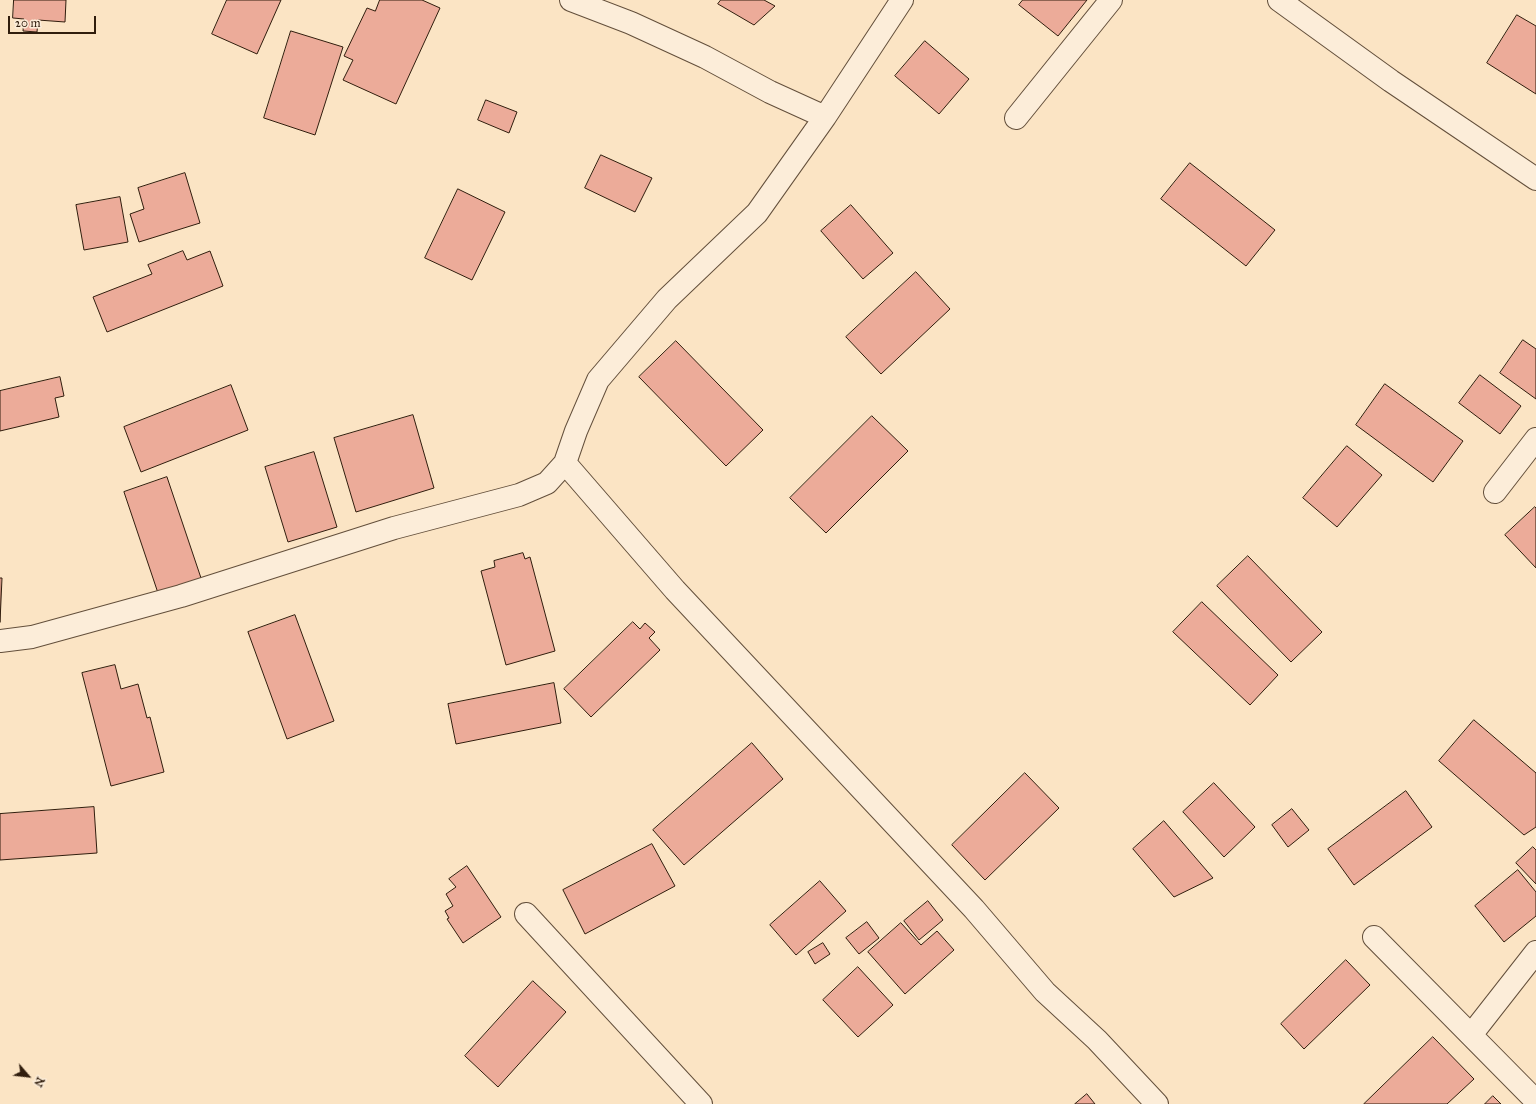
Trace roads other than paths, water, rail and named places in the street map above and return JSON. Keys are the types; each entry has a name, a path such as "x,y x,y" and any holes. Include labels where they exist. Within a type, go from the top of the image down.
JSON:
{"street":[{"path":"571,0 631,23 705,57 770,92 824,117"},
{"path":"0,641 32,637 159,602 394,528 519,495 547,483 565,463 576,431 598,380 667,300 757,213 824,117 902,0"},
{"path":"1016,118 1111,0"},
{"path":"1279,0 1391,81 1536,179"},
{"path":"1495,492 1536,439"},
{"path":"565,463 686,601 974,909 1045,992 1097,1040 1157,1104"},
{"path":"526,914 701,1104"},
{"path":"1374,937 1536,1101"},
{"path":"1471,1035 1536,952"}]}
